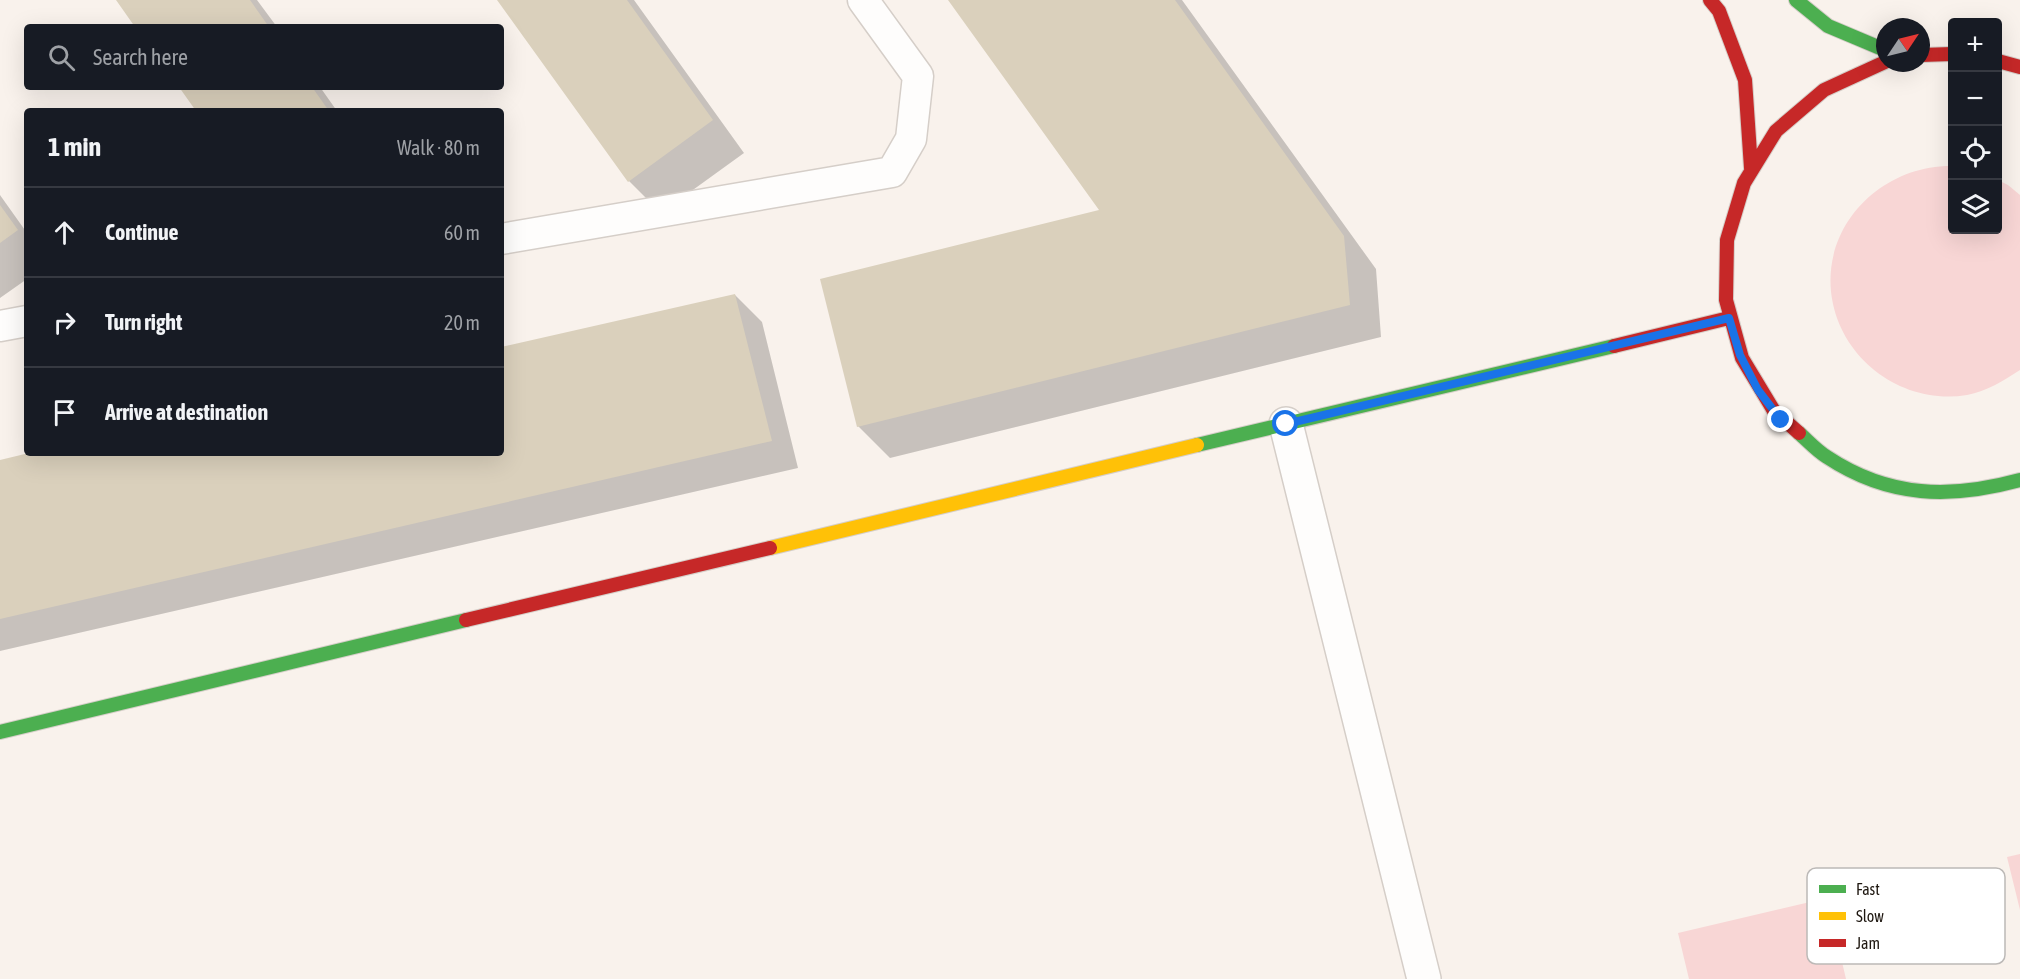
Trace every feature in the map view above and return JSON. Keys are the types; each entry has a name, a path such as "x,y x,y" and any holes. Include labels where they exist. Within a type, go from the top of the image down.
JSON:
{"street":[{"path":"1710,0 1719,12 1745,80 1751,168"},
{"path":"1796,0 1828,26 1876,46"},
{"path":"1930,54 1948,54"},
{"path":"2002,62 2020,67"},
{"path":"1876,65 1830,85 1798,108 1772,136 1751,168 1735,203 1727,241 1724,279 1729,318 1740,355 1758,390 1781,420 1810,446 1842,468 1878,482 1915,491 1954,493 1989,488 2020,480"},
{"path":"0,732 1729,318"},
{"path":"1286,424 1424,979"}],"lane":[{"path":"504,238 892,172 911,139 918,76 863,0"},
{"path":"0,326 24,322"}],"shaded area":[{"path":"1948,166 1948,234 2002,234 2002,182 2020,195 2020,370 2001,382 1967,395 1944,396 1922,393 1882,376 1865,362 1851,345 1840,326 1833,304 1831,277 1835,251 1844,228 1859,207 1878,190 1900,177 1925,169"},
{"path":"2020,854 2020,910 2007,857"},
{"path":"1807,903 1807,964 1842,964 1846,979 1689,979 1678,933"}],"building":[{"path":"116,0 250,0 267,24 133,24"},
{"path":"497,0 627,0 713,120 628,182"},
{"path":"948,0 1175,0 1344,236 1350,305 857,427 820,279 1099,210"},
{"path":"181,90 314,90 327,108 194,108"},
{"path":"0,205 18,230 0,243"},
{"path":"735,294 772,441 0,619 0,460 24,454 504,456 504,346"}],"traffic: fast":[{"path":"1796,0 1828,26 1876,46"},
{"path":"1197,445 1614,346"},
{"path":"1799,433 1823,455 1850,471 1897,487 1945,492 1969,490 2020,480"},
{"path":"0,732 466,620"}],"traffic: slow":[{"path":"770,548 1197,445"}],"traffic: jam":[{"path":"1710,0 1719,11 1745,80 1751,168"},
{"path":"1930,55 1948,54"},
{"path":"2002,62 2020,67"},
{"path":"1799,433 1774,411 1742,358 1726,300 1727,240 1744,183 1776,131 1824,90 1876,66"},
{"path":"1614,346 1729,318"},
{"path":"466,620 770,548"}],"route":[{"path":"1286,424 1729,318 1740,355 1758,390 1781,420"}]}
